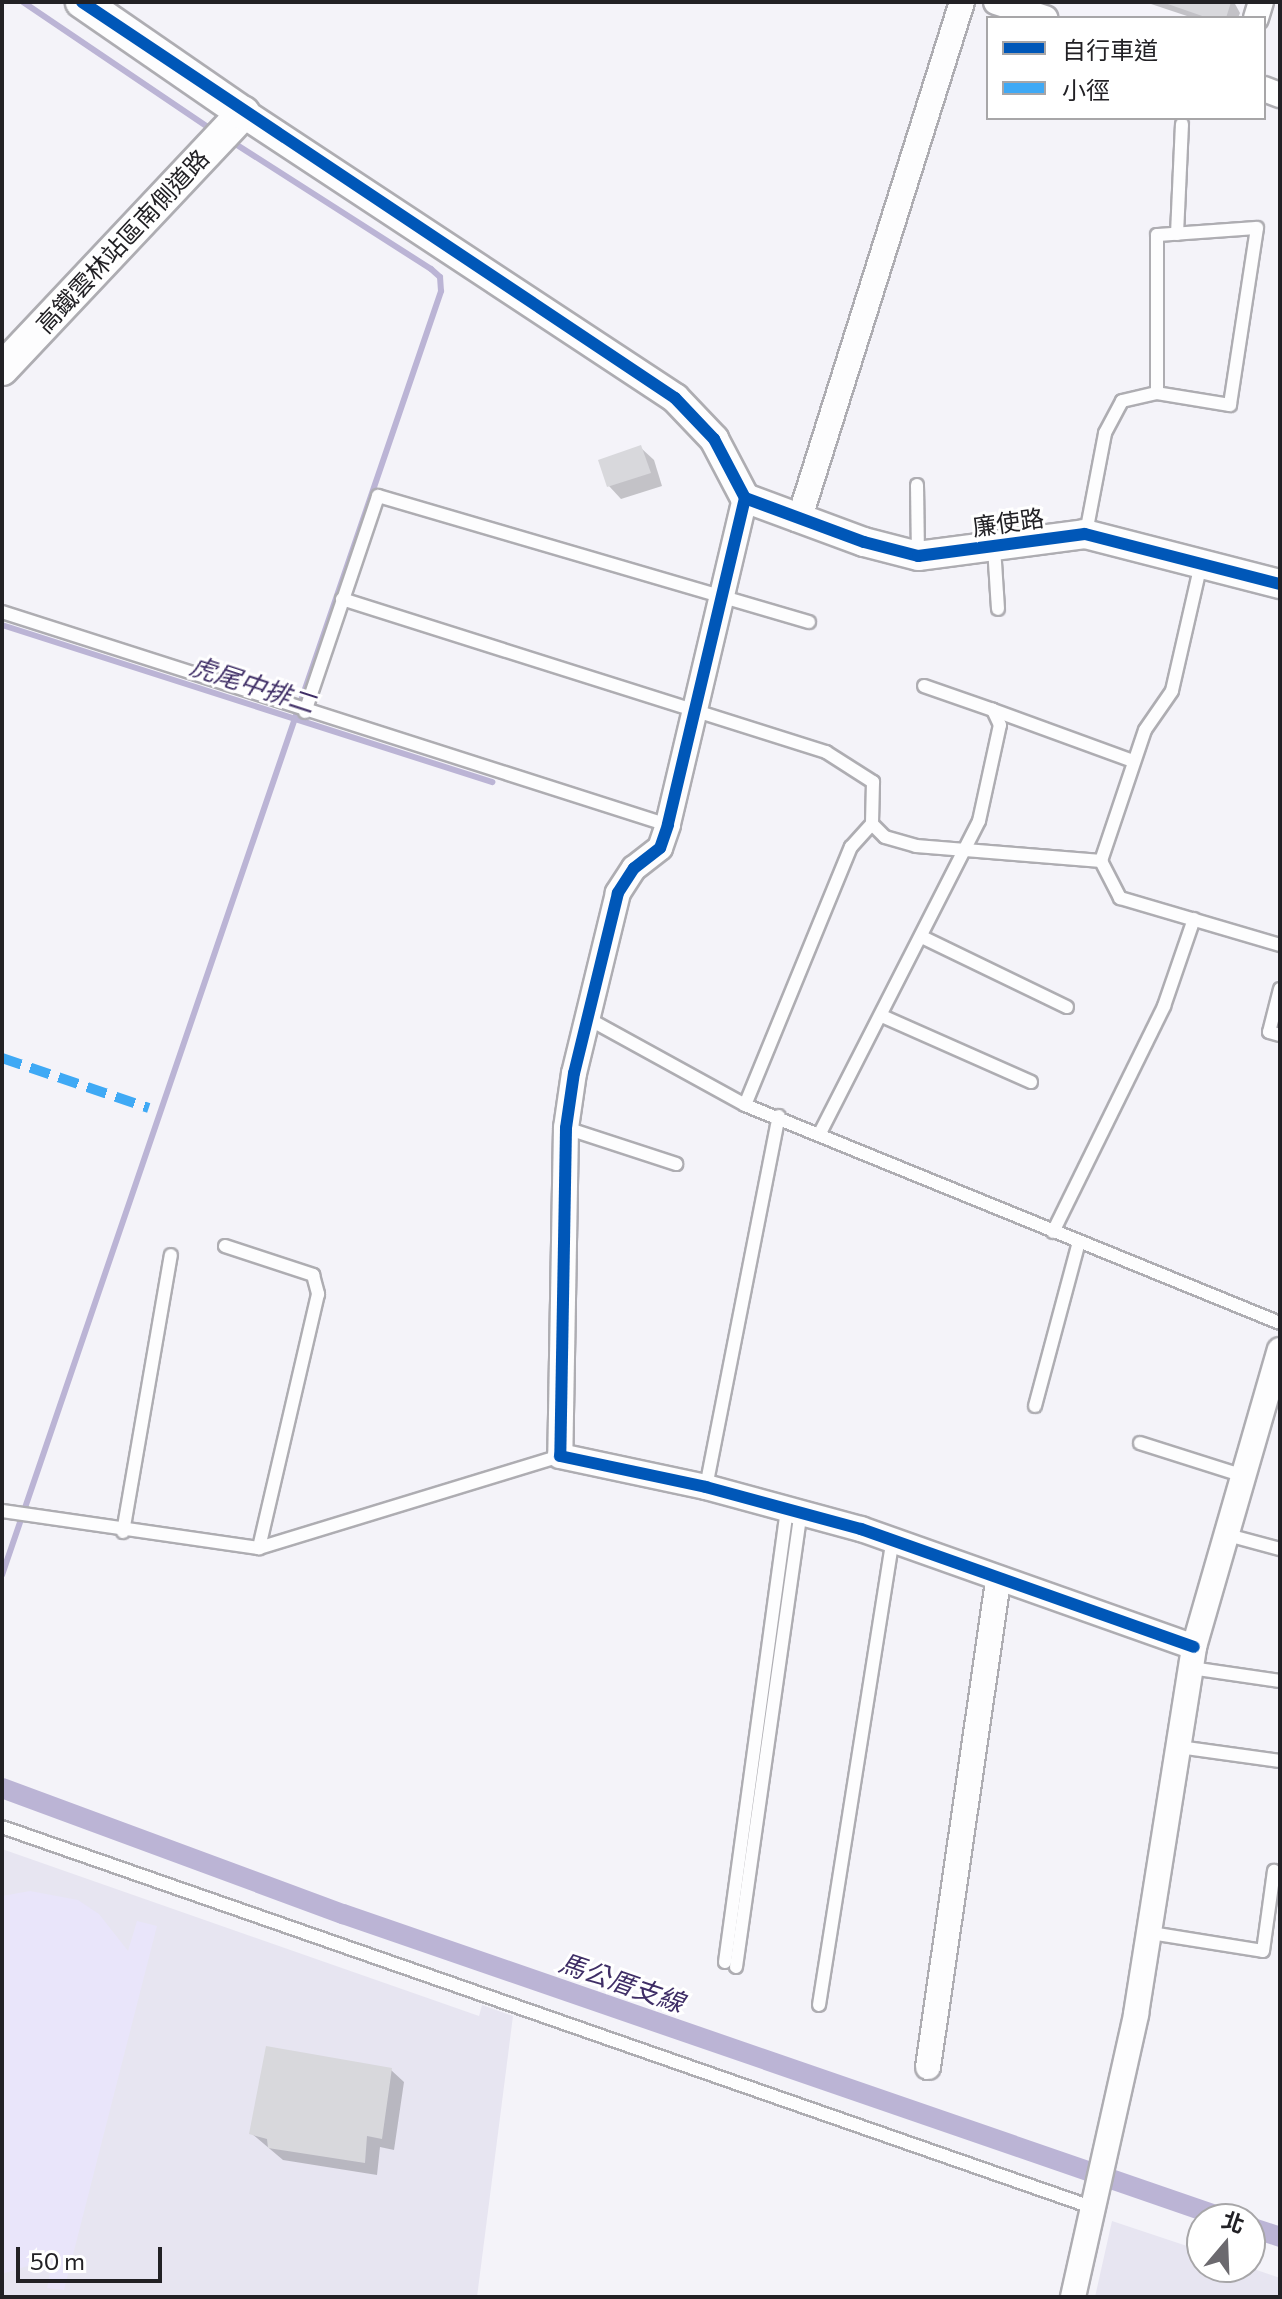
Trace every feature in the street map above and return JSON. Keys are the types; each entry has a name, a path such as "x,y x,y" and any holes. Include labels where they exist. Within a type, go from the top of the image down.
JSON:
{"main road":[{"path":"82,2 243,113"},
{"name":"高鐵雲林站區南側道路","path":"2,369 243,113"}],"street":[{"path":"799,520 962,2"},
{"path":"996,2 1039,16"},
{"path":"243,113 675,398 714,439 745,498 668,825 660,848 634,868 618,893 587,1018 566,1128 560,1456 706,1487 794,1510 998,1581 1192,1657"},
{"name":"廉使路","path":"745,498 799,520 918,556 994,543 1085,534 1202,560 1280,584"},
{"path":"1073,2297 1109,2145 1151,1933 1192,1657 1247,1477 1280,1350"},
{"path":"928,2067 998,1581"}],"lane":[{"path":"1177,234 1182,124"},
{"path":"1085,534 1105,433 1122,401 1157,393 1230,405 1257,228 1157,235 1157,393"},
{"path":"917,485 918,556"},
{"path":"305,712 378,496 722,594 775,615 809,622"},
{"path":"994,543 998,609"},
{"path":"1202,560 1172,691 1133,761 1101,861 1120,898 1280,945"},
{"path":"342,599 826,752 873,782 872,824 851,847 745,1105"},
{"path":"2,612 305,712 668,825"},
{"path":"924,686 1133,761"},
{"path":"819,1135 979,821 1000,725 993,710"},
{"path":"872,824 896,840 966,851 1101,861"},
{"path":"1053,1232 1164,1006 1194,919"},
{"path":"922,937 1067,1007"},
{"path":"1280,989 1269,1032 1280,1035"},
{"path":"882,1016 1031,1082"},
{"path":"587,1018 745,1105 779,1116 1053,1232 1280,1323"},
{"path":"706,1487 779,1116"},
{"path":"566,1128 676,1164"},
{"path":"1035,1406 1079,1242"},
{"path":"225,1246 313,1275 318,1294 259,1548"},
{"path":"123,1532 171,1255"},
{"path":"1140,1443 1247,1477"},
{"path":"2,1511 123,1532 259,1548 560,1456"},
{"path":"730,1965 794,1510"},
{"path":"1228,1535 1280,1549"},
{"path":"819,2005 892,1542"},
{"path":"1192,1657 1280,1681"},
{"path":"1179,1747 1280,1761"},
{"path":"2,1827 1097,2201"},
{"path":"1151,1933 1263,1951 1274,1871"}],"shaded area":[{"path":"2,1849 479,2016 482,2005 513,2016 477,2297 2,2297"},
{"path":"30,1891 78,1900 99,1914 128,1951 137,1921 157,1926 64,2290 47,2288 53,2258 2,2274 2,1896"},
{"path":"1112,2221 1186,2246 1186,2283 1266,2283 1266,2273 1280,2278 1280,2297 1095,2297"}],"building":[{"path":"1162,2 1231,2 1227,16 1202,16"},
{"path":"641,445 651,473 607,487 598,460"},
{"path":"266,2046 392,2068 382,2139 367,2136 365,2163 268,2148 267,2139 249,2134"}],"waterway":[{"path":"23,2 212,130"},
{"path":"2,1575 441,291 440,277 431,269 229,140"},
{"name":"虎尾中排二","path":"2,625 492,782"},
{"name":"馬公厝支線","path":"2,1788 343,1914 1186,2205"},
{"name":"馬公厝支線","path":"1266,2232 1280,2237"}],"marked path":[{"path":"2,1058 149,1108"}],"cycle path":[{"path":"82,2 675,398 714,439 745,498 668,825 660,848 634,868 618,893 574,1073 566,1128 560,1456 706,1487 861,1529 1194,1647"},
{"path":"745,498 864,542 918,556 1085,534 1280,584"}]}
